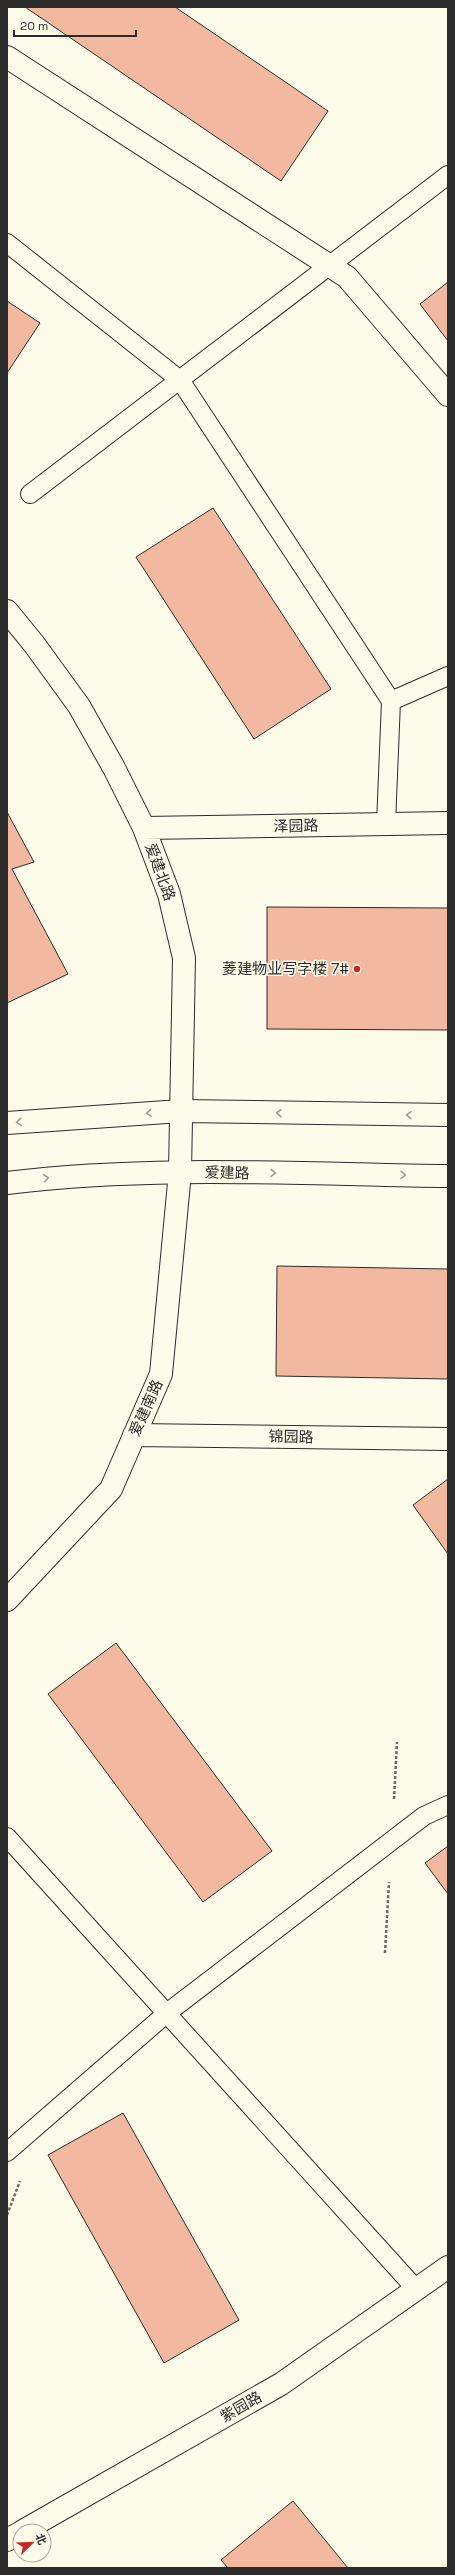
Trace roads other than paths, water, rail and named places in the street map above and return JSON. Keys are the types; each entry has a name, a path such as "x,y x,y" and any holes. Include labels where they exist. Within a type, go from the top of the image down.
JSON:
{"street":[{"path":"7,57 347,277 448,395"},
{"name":"爱建北路","path":"7,611 34,644 79,706 144,828 169,894 184,958 180,1172"},
{"name":"泽园路","path":"144,828 448,824"},
{"path":"7,1123 181,1112 448,1116"},
{"name":"爱建路","path":"7,1183 64,1176 180,1172 448,1176"},
{"name":"爱建南路","path":"7,1600 111,1489 161,1374 180,1172"},
{"name":"锦园路","path":"134,1435 448,1439"},
{"name":"紫园路","path":"37,2523 281,2384 448,2266"}],"lane":[{"path":"30,494 448,175"},
{"path":"7,244 180,380 392,701 386,824"},
{"path":"392,701 448,676"},
{"path":"7,2152 167,2014 424,1816 448,1805"},
{"path":"7,1837 416,2289"}],"place":[{"name":"菱建物业写字楼 7#","path":"357,969"}]}
